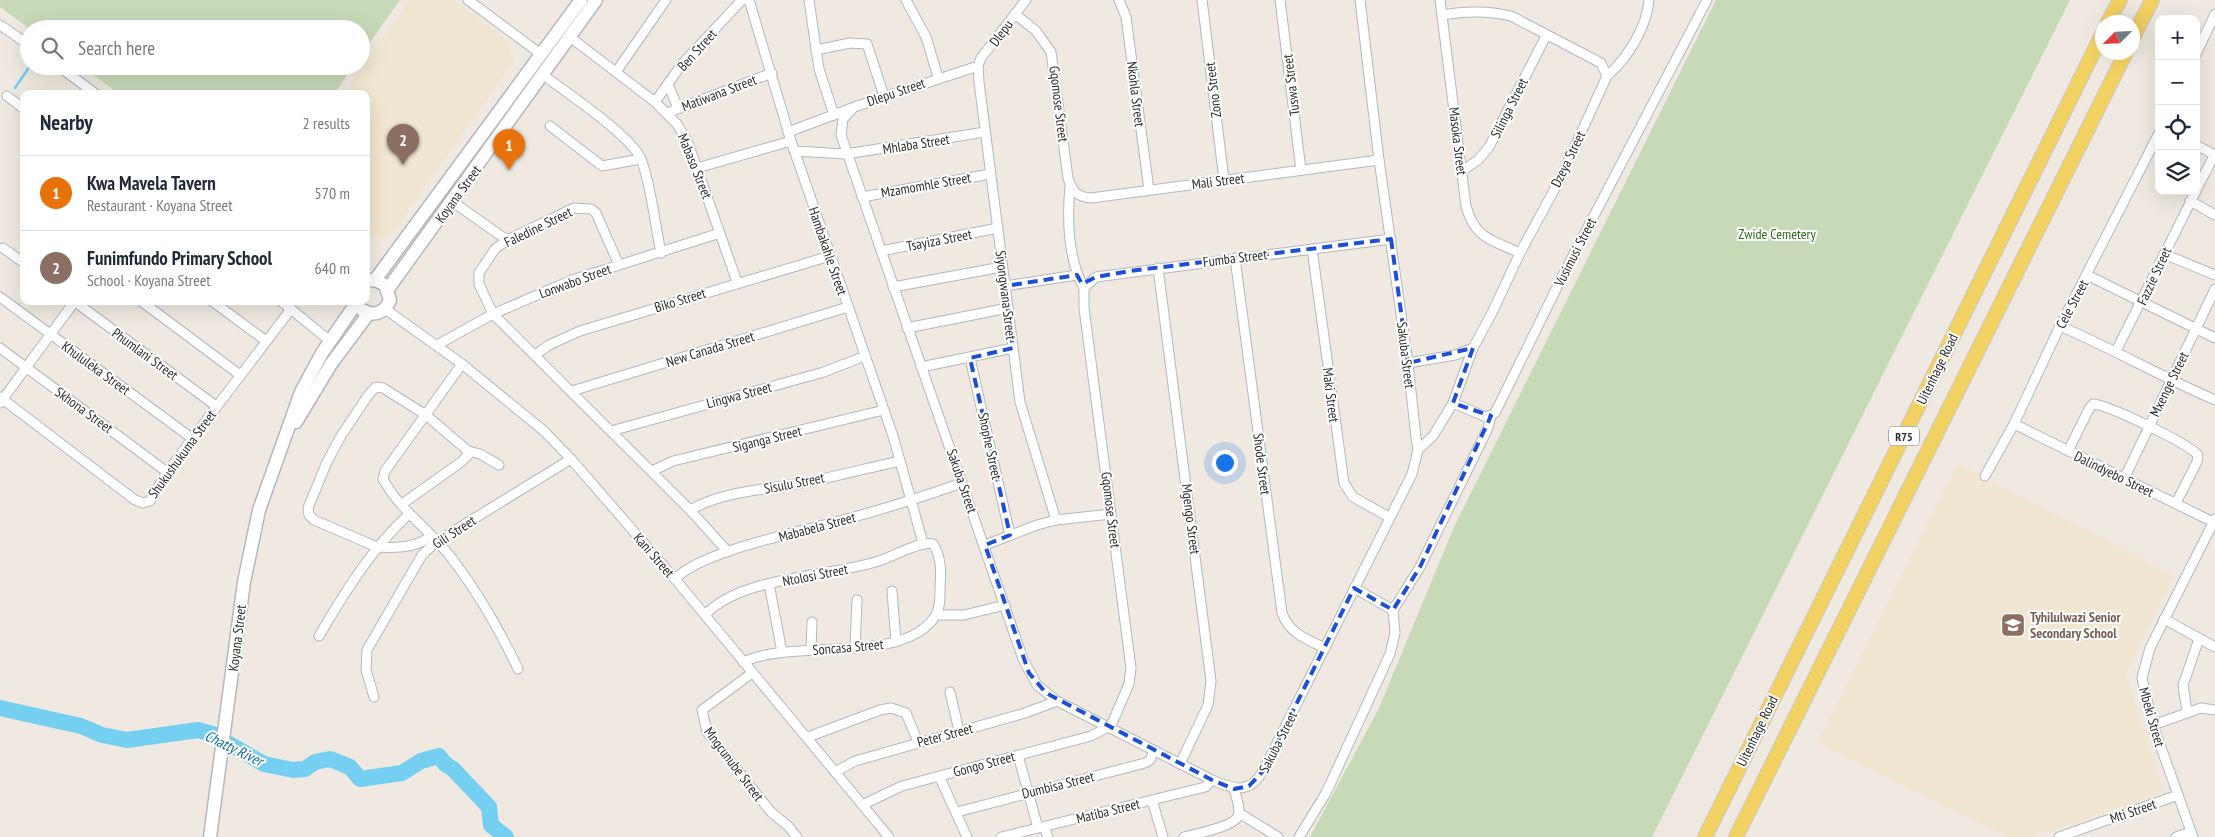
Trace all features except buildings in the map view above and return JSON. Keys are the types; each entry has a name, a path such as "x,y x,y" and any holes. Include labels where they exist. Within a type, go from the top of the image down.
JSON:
{"main road":[{"name":"Koyana Street","path":"371,280 542,55 581,0"},
{"name":"Koyana Street","path":"388,289 453,202 596,0"},
{"path":"2112,15 2120,0"},
{"path":"2140,23 2152,0"},
{"name":"Uitenhage Road","path":"1705,837 2095,48"},
{"name":"Uitenhage Road","path":"1736,837 2122,60"},
{"path":"359,305 364,311 375,314 384,310 390,300 386,285 371,280"},
{"name":"Koyana Street","path":"210,837 248,558 264,495 284,444 301,392 330,341 355,305"},
{"name":"Koyana Street","path":"284,444 331,364 369,313"}],"street":[{"path":"468,0 542,55"},
{"path":"616,72 666,0"},
{"name":"Hambakahle Street","path":"749,0 794,151 884,410 911,501 926,543"},
{"name":"Ben Street","path":"655,102 690,56 749,0"},
{"path":"809,0 821,76 834,115"},
{"path":"906,0 926,36 938,77"},
{"name":"Nkohla Street","path":"1118,0 1126,17 1149,190"},
{"name":"Zono Street","path":"1202,0 1224,180"},
{"name":"Tuswa Street","path":"1280,0 1301,170"},
{"name":"Sakuba Street","path":"843,144 1029,673 1037,685 1057,701 1154,751 1234,789 1249,786 1257,781 1325,648 1412,474 1418,450 1408,363 1379,160 1360,0"},
{"name":"Masoka Street","path":"1440,0 1466,206 1475,229 1484,236 1520,253"},
{"name":"Dzeya Street","path":"1453,404 1472,348 1492,313 1520,253 1560,179 1607,76 1619,66 1630,49 1644,20 1649,0"},
{"name":"Vusimusi Street","path":"1393,610 1420,567 1488,428 1491,416 1495,413 1565,271 1707,0"},
{"name":"Dlepu","path":"978,66 1023,1"},
{"path":"1442,15 1471,11 1494,12 1510,16 1601,63 1607,76"},
{"name":"Gqomose Street","path":"1015,14 1036,31 1051,52 1069,182 1068,212 1077,275"},
{"path":"2200,46 2215,14"},
{"path":"0,25 20,39"},
{"name":"Silinga Street","path":"1462,171 1478,160 1490,147 1546,36"},
{"name":"Mabaso Street","path":"570,37 655,102 667,113 682,132 697,168 737,282"},
{"path":"816,50 850,43 867,44 884,96"},
{"name":"Dlepu Street","path":"843,144 841,124 854,107 938,77 978,66"},
{"name":"Siyongwana Street","path":"978,66 1020,402 1056,520"},
{"name":"Matiwana Street","path":"667,113 772,73"},
{"path":"542,74 632,144 641,159 661,253"},
{"path":"70,75 91,90"},
{"path":"668,84 678,108"},
{"path":"7,96 20,106"},
{"path":"697,168 790,137 854,107"},
{"path":"550,126 602,166 641,159"},
{"name":"Mhlaba Street","path":"794,151 846,154 985,132"},
{"name":"Cele Street","path":"1985,476 2014,424 2060,326 2155,141"},
{"path":"2200,148 2215,154"},
{"name":"Fazzie Street","path":"2200,183 2215,154"},
{"name":"Mali Street","path":"1069,182 1077,194 1085,197 1379,160"},
{"name":"Mzamomhle Street","path":"862,197 990,174"},
{"name":"Fazzie Street","path":"2116,351 2143,302 2164,254 2194,195"},
{"path":"453,202 507,240"},
{"path":"2190,202 2215,215"},
{"name":"Faledine Street","path":"493,314 479,284 479,273 495,249 507,240 562,212 584,207 591,208 601,221 618,265"},
{"name":"Tsayiza Street","path":"881,251 998,228"},
{"name":"Lonwabo Street","path":"437,346 493,314 572,280 720,233"},
{"name":"Fumba Street","path":"1084,288 1096,277 1391,239"},
{"path":"4,248 20,260"},
{"name":"Maki Street","path":"1312,249 1344,483 1354,497 1390,517"},
{"path":"2164,254 2215,275"},
{"name":"Biko Street","path":"535,355 549,345 580,331 737,282 830,256"},
{"name":"Shode Street","path":"1235,258 1282,613 1286,623 1298,636 1325,648"},
{"path":"893,288 1002,267"},
{"name":"Mgengo Street","path":"1158,268 1211,682 1208,705 1180,764"},
{"path":"1005,286 1077,275 1084,288"},
{"path":"2087,275 2215,338"},
{"name":"Gqomose Street","path":"1084,288 1083,298 1131,668 1129,684 1109,727"},
{"name":"Mxenge Street","path":"2124,479 2215,289"},
{"name":"Khululeka Street","path":"0,297 192,439"},
{"path":"1,400 27,368 72,305"},
{"name":"Phumlani Street","path":"80,305 216,406"},
{"path":"145,305 240,375"},
{"path":"217,305 266,341"},
{"path":"286,305 330,341"},
{"name":"New Canada Street","path":"572,391 848,307"},
{"path":"907,328 1008,308"},
{"name":"Shukushukuma Street","path":"1,400 143,504 150,501 167,472 291,309"},
{"name":"Kani Street","path":"384,310 462,364 544,431 571,459 808,737 889,837"},
{"path":"493,314 690,510 728,552"},
{"path":"2060,326 2116,351 2170,381 2215,400"},
{"name":"Skhona Street","path":"0,348 167,472"},
{"path":"921,367 1013,348"},
{"path":"1408,363 1455,355 1472,348"},
{"name":"Lingwa Street","path":"611,431 824,372 865,356"},
{"name":"Shophe Street","path":"970,358 1010,535"},
{"path":"462,364 383,475 385,483 409,514 453,559 496,624 518,669"},
{"path":"433,539 421,543 387,548 377,547 314,520 309,515 308,508 327,462 341,436 373,389 384,388 426,415 468,451 480,454 498,465"},
{"path":"1418,450 1433,436 1453,404 1486,417 1491,416"},
{"path":"2068,451 2093,404 2102,406 2149,427 2198,455 2197,462 2176,504"},
{"name":"Siganga Street","path":"652,472 673,461 884,410"},
{"name":"Dalindyebo Street","path":"2014,424 2214,521"},
{"path":"402,504 461,462 468,455 468,451"},
{"name":"Gili Street","path":"374,697 366,670 367,650 433,539 571,459"},
{"name":"Sisulu Street","path":"690,510 708,500 725,496 804,482 900,461"},
{"name":"Mababela Street","path":"675,579 690,567 728,552 911,501 962,483"},
{"path":"320,636 346,590 377,547 409,514"},
{"path":"985,545 1056,520 1111,514"},
{"name":"Mbeki Street","path":"2192,834 2153,725 2142,678 2150,648 2214,521"},
{"path":"926,543 936,549 941,564 939,606 936,615 964,615 1005,605"},
{"name":"Ntolosi Street","path":"705,615 724,599 769,584 868,564 926,543"},
{"path":"769,584 782,652"},
{"path":"1299,837 1330,784 1390,654 1395,633 1393,610 1354,588"},
{"path":"892,591 896,642"},
{"path":"855,648 857,600"},
{"name":"Soncasa Street","path":"743,662 762,655 782,652 855,648 896,642 923,628 936,615"},
{"path":"2164,619 2215,647"},
{"path":"810,650 812,622"},
{"path":"2187,711 2183,685 2199,639"},
{"name":"Mngcunube Street","path":"752,673 702,710 703,722 707,732 771,812 788,826 797,837"},
{"path":"950,692 959,731"},
{"name":"Peter Street","path":"835,772 855,761 1025,713 1057,701"},
{"path":"808,737 880,710 891,708 906,713 918,742"},
{"path":"2153,725 2187,711 2201,708 2215,710"},
{"name":"Gongo Street","path":"862,805 902,786 1091,736 1109,727"},
{"name":"Dumbisa Street","path":"957,812 1145,763 1150,760 1154,751"},
{"path":"1018,755 1027,793 1041,827 1048,837"},
{"path":"939,776 967,837"},
{"name":"Matiba Street","path":"1001,837 1205,787 1212,780"},
{"path":"1184,837 1236,820 1239,813 1234,789"},
{"name":"Mti Street","path":"2059,837 2178,795"},
{"path":"1152,800 1163,837"},
{"path":"1239,813 1278,837"},
{"path":"2176,837 2192,834"}],"highlighted area":[{"path":"1391,239 1408,363 1473,348 1453,403 1491,416 1420,567 1393,610 1354,588 1263,771 1249,786 1234,789 1212,780 1046,693 1029,673 995,576 985,545 1010,535 970,358 1013,348 1005,286 1077,275 1082,284 1096,277 1130,271"}],"shaded area":[{"path":"409,0 455,0 510,43 513,62 390,236 370,238 370,90 347,90 357,75 370,75 370,56"},
{"name":"Tyhilulwazi Senior Secondary School","path":"1958,464 2174,576 2126,674 2164,793 2031,837 2008,837 1817,743"}],"green space":[{"path":"0,0 400,0 370,42 370,20 20,20 20,22 0,7"},
{"name":"Zwide Cemetery","path":"1716,0 2070,0 1652,837 1310,837 1379,708 1454,527"},
{"path":"93,75 347,75 337,90 114,90"}],"waterway":[{"path":"15,88 24,75"},
{"name":"Chatty River","path":"0,708 81,726 102,735 127,740 198,730 212,734 264,764 293,770 305,769 315,762 330,759 350,767 360,779 402,773 421,761 439,756 489,807 491,825 506,837"}],"place":[{"name":"Funimfundo Primary School","path":"403,165"},
{"name":"Kwa Mavela Tavern","path":"509,170"},
{"name":"Tyhilulwazi Senior Secondary School","path":"2013,625"}]}
